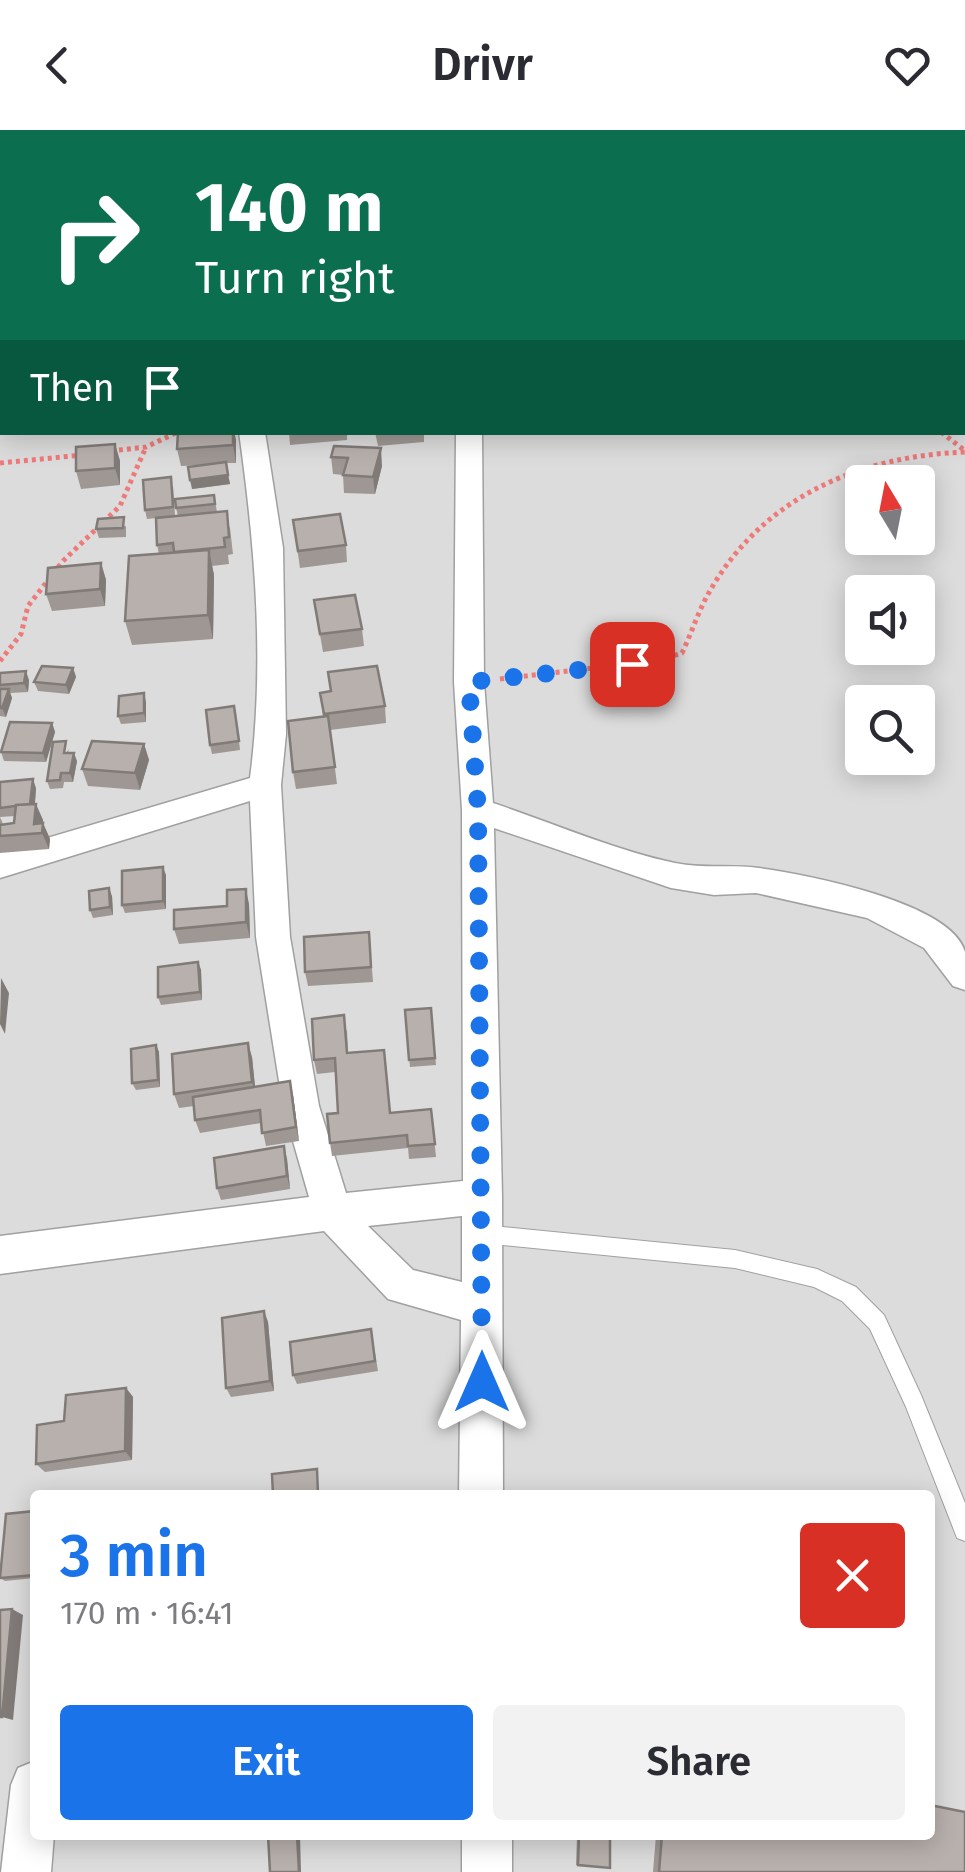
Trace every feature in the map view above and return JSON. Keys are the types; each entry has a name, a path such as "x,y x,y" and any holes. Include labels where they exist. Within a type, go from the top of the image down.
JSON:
{"street":[{"path":"252,435 268,548 271,734 265,786 273,936 301,1106 332,1211 402,1286 482,1306"},
{"path":"470,435 469,682 478,810 483,1216 481,1490"},
{"path":"0,865 265,786"},
{"path":"478,810 671,876 714,882 756,880 872,906 913,923 936,938 965,976"},
{"path":"0,1254 332,1211 483,1216"},
{"path":"26,1872 30,1833"},
{"path":"487,1840 487,1872"}],"lane":[{"path":"483,1216 735,1259 817,1278 849,1294 877,1322 965,1530"}],"path":[{"path":"106,452 146,447 172,435"},
{"path":"945,435 965,451"},
{"path":"0,662 22,634 28,606 63,561 120,506 146,447"},
{"path":"469,682 660,660 682,653 712,586 760,529 819,483 895,457 928,451 965,451"},
{"path":"0,464 86,454"}],"shaded area":[{"path":"0,435 965,435 965,1872 0,1872"}],"building":[{"path":"178,435 233,435 233,445 177,449"},
{"path":"115,444 115,468 76,471 76,447"},
{"path":"334,446 381,448 373,477 343,475 348,458 331,457"},
{"path":"226,462 228,475 190,480 188,467"},
{"path":"171,477 173,507 145,510 143,480"},
{"path":"214,495 215,504 176,508 175,499"},
{"path":"227,511 229,537 224,538 225,547 174,552 173,543 157,545 156,518"},
{"path":"340,514 346,545 298,551 293,520"},
{"path":"124,517 123,528 96,529 98,519"},
{"path":"209,550 208,615 125,621 129,556"},
{"path":"101,563 100,589 46,594 48,568"},
{"path":"355,595 362,629 320,634 314,600"},
{"path":"42,666 73,668 66,685 34,682"},
{"path":"377,666 385,706 324,714 320,693 331,691 328,672"},
{"path":"26,671 24,683 0,685 0,673"},
{"path":"0,689 9,689 2,708 0,708"},
{"path":"144,693 144,713 118,716 119,696"},
{"path":"234,706 239,741 210,745 206,710"},
{"path":"328,716 335,767 293,772 288,721"},
{"path":"10,722 52,723 43,753 1,752"},
{"path":"66,741 64,753 74,753 70,773 61,773 60,780 47,781 53,742"},
{"path":"92,741 144,744 135,773 82,769"},
{"path":"33,779 30,804 0,808 0,782"},
{"path":"36,804 34,824 43,823 42,833 0,836 0,825 14,823 16,805"},
{"path":"163,867 163,901 122,905 122,871"},
{"path":"109,888 110,907 90,910 89,891"},
{"path":"246,889 246,922 174,929 174,910 227,906 227,890"},
{"path":"369,932 371,967 305,972 304,937"},
{"path":"198,962 200,992 158,997 158,967"},
{"path":"431,1008 435,1058 409,1060 405,1010"},
{"path":"344,1015 347,1053 384,1050 390,1113 431,1109 435,1144 408,1146 407,1135 330,1143 327,1114 338,1113 335,1058 314,1060 312,1019"},
{"path":"248,1043 252,1082 174,1094 172,1054"},
{"path":"156,1045 158,1080 132,1083 131,1049"},
{"path":"290,1081 296,1127 262,1133 260,1110 195,1120 193,1097"},
{"path":"284,1146 287,1176 217,1188 214,1158"},
{"path":"264,1311 270,1381 226,1388 222,1318"},
{"path":"371,1329 375,1361 293,1375 290,1342"},
{"path":"126,1388 125,1451 36,1464 37,1425 64,1421 66,1395"},
{"path":"317,1469 318,1490 273,1490 272,1474"},
{"path":"30,1512 30,1575 0,1578 6,1514"},
{"path":"12,1609 2,1717 0,1717 0,1610"},
{"path":"935,1806 965,1812 965,1872 659,1872 662,1840 935,1840"},
{"path":"268,1840 297,1840 299,1872 270,1872"},
{"path":"579,1840 610,1840 610,1868 578,1865"}],"route":[{"path":"482,1382 478,810 469,682 632,664"}]}
